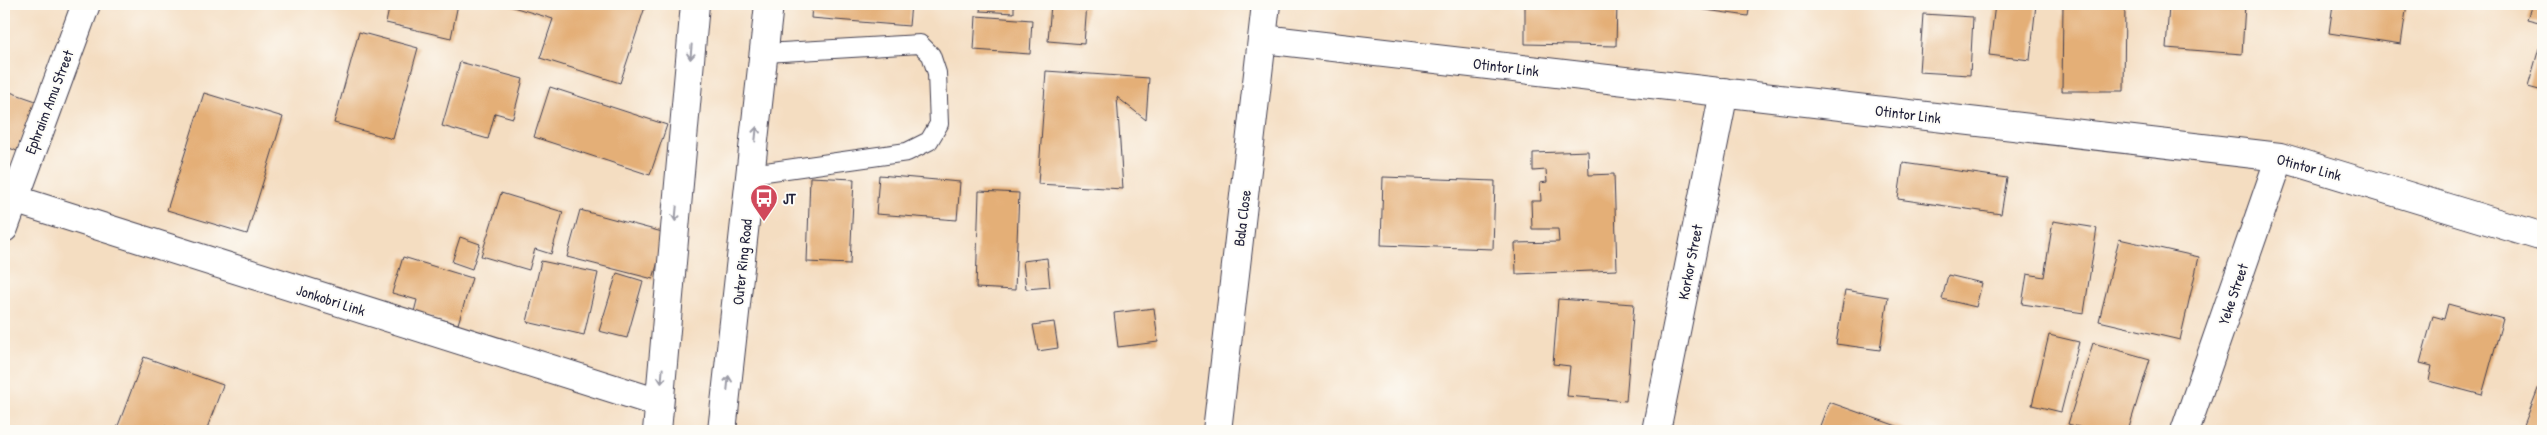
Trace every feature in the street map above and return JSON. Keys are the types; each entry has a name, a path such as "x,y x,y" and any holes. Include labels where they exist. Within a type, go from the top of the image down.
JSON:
{"street":[{"name":"Ephraim Amu Street","path":"4,228 8,197 86,4"},
{"path":"657,431 696,4"},
{"name":"Outer Ring Road","path":"722,431 752,174 765,53 768,4"},
{"name":"Bala Close","path":"1217,431 1266,4"},
{"name":"Otintor Link","path":"1263,39 2280,157 2543,237"},
{"name":"Korkor Street","path":"1656,431 1724,92"},
{"name":"Yeke Street","path":"2186,431 2280,157"},
{"name":"Jonkobri Link","path":"8,197 659,404"}],"lane":[{"path":"752,174 907,152 929,141 939,124 937,73 931,55 920,44 765,53"}],"building":[{"path":"390,4 458,4 451,38 386,23"},
{"path":"503,4 646,4 620,83 540,58 553,19"},
{"path":"812,4 911,4 909,26 811,18"},
{"path":"981,4 1014,4 1014,13 980,11"},
{"path":"1051,4 1087,4 1084,44 1048,41"},
{"path":"1525,4 1617,4 1616,46 1525,44"},
{"path":"1678,4 1750,4 1748,16 1678,6"},
{"path":"1995,4 2036,4 2030,60 1989,55"},
{"path":"2063,4 2125,4 2124,91 2062,91"},
{"path":"2151,4 2245,4 2242,54 2166,48 2169,6"},
{"path":"2333,4 2407,4 2401,44 2329,33"},
{"path":"2532,4 2543,4 2543,23 2527,19"},
{"path":"1923,14 1973,17 1970,75 1919,72"},
{"path":"976,16 1032,20 1030,54 974,50"},
{"path":"359,32 418,48 393,139 334,123"},
{"path":"2539,48 2543,49 2543,91 2528,87"},
{"path":"460,62 523,79 513,118 495,113 488,139 442,126"},
{"path":"1046,71 1149,78 1146,120 1117,97 1123,189 1038,184"},
{"path":"550,87 667,125 650,175 534,137"},
{"path":"4,90 36,101 17,151 4,146"},
{"path":"204,93 283,117 247,234 167,210"},
{"path":"1588,151 1589,175 1614,174 1617,270 1516,274 1515,243 1559,242 1558,229 1532,229 1531,201 1541,201 1540,183 1547,182 1546,170 1533,171 1533,153"},
{"path":"1903,163 2007,178 2001,214 1898,199"},
{"path":"879,175 960,182 957,220 876,214"},
{"path":"810,177 854,179 850,264 807,262"},
{"path":"1383,177 1495,181 1493,249 1381,245"},
{"path":"979,191 1019,193 1015,290 976,288"},
{"path":"501,193 563,212 551,254 535,249 529,270 481,256"},
{"path":"580,210 666,233 653,279 567,257"},
{"path":"2053,221 2097,228 2084,313 2022,304 2027,274 2044,277"},
{"path":"460,237 480,244 472,269 452,262"},
{"path":"2119,239 2199,257 2180,340 2099,321"},
{"path":"403,257 472,278 458,324 414,312 417,300 392,293"},
{"path":"1047,258 1050,287 1026,289 1023,261"},
{"path":"541,261 598,273 584,335 527,322"},
{"path":"617,273 643,281 627,338 599,331"},
{"path":"1948,275 1982,283 1976,307 1942,299"},
{"path":"1845,290 1888,297 1880,350 1836,344"},
{"path":"1558,299 1634,304 1626,401 1567,396 1570,366 1553,364"},
{"path":"2448,304 2503,319 2482,395 2429,381 2432,366 2420,363 2433,316 2444,319"},
{"path":"1154,308 1158,342 1118,347 1114,313"},
{"path":"1054,322 1058,348 1038,351 1033,325"},
{"path":"2049,335 2079,342 2061,412 2032,405"},
{"path":"2093,343 2150,359 2128,431 2093,431 2068,424"},
{"path":"144,357 223,385 206,431 178,431 165,426 163,431 116,431"},
{"path":"2543,376 2543,431 2540,431 2524,425"},
{"path":"1829,402 1911,431 1818,431"}],"place":[{"name":"JT","path":"764,222"}]}
